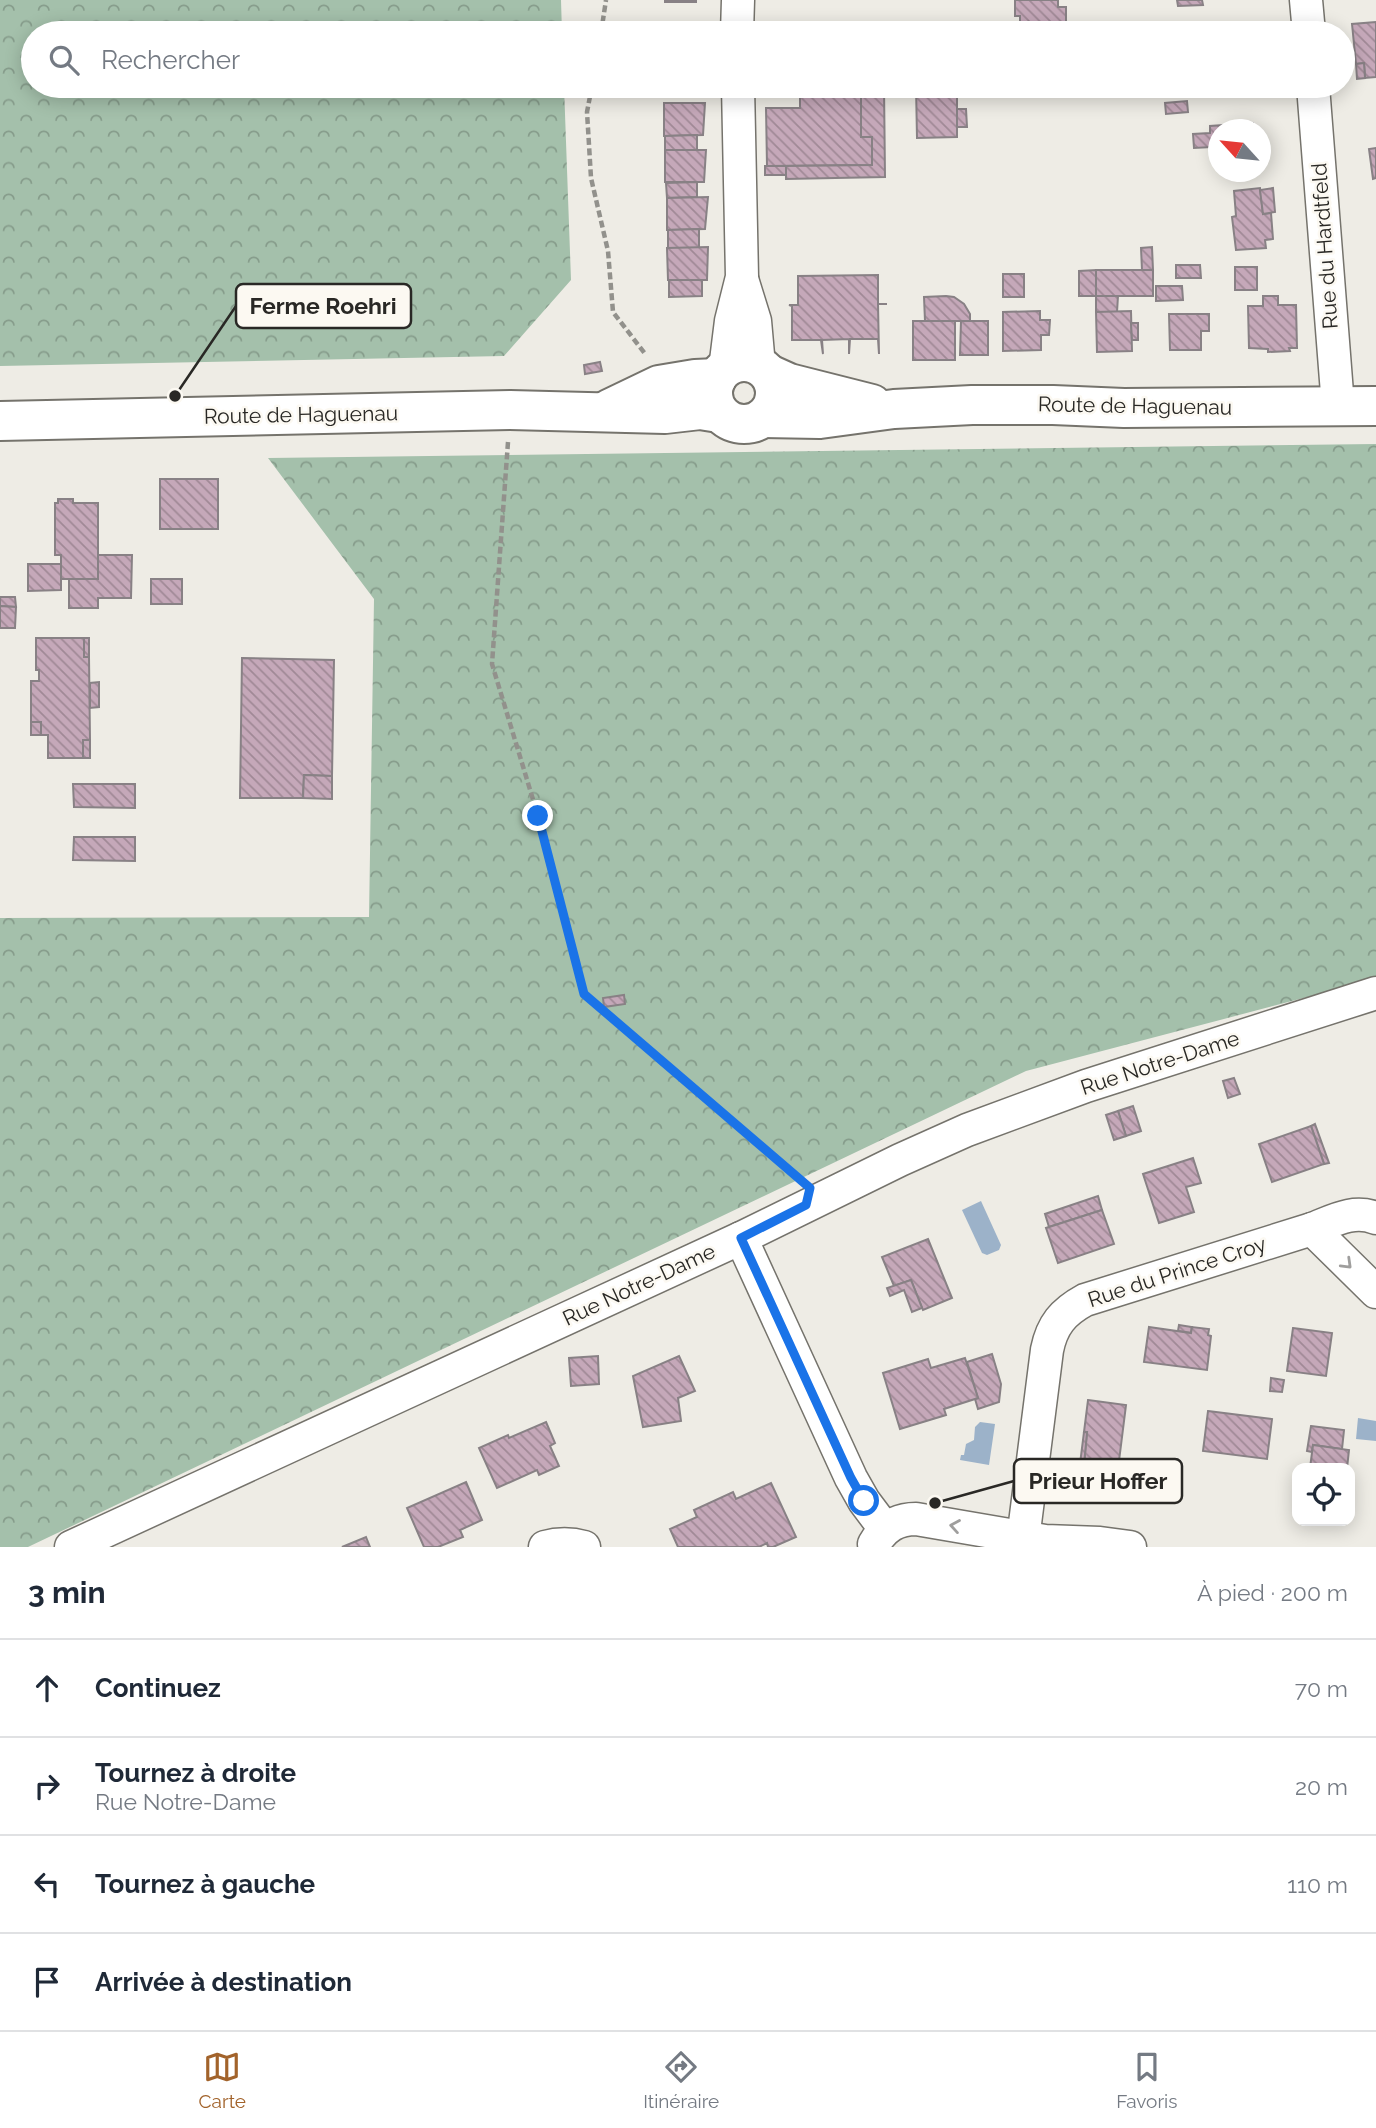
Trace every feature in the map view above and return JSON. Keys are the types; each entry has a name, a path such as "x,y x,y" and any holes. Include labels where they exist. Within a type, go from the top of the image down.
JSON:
{"street":[{"path":"737,21 738,0"},
{"path":"1306,0 1308,21"},
{"path":"738,98 741,277 755,321 738,380"},
{"name":"Rue du Hardtfeld","path":"1314,98 1338,406"},
{"name":"Route de Haguenau","path":"602,412 659,385 695,379 789,383 894,409"},
{"name":"Route de Haguenau","path":"0,421 510,410 665,414 700,410 738,380 774,385 771,409 763,418 820,419 894,409 983,405 1124,408 1376,406"},
{"name":"Rue Notre-Dame","path":"71,1547 741,1238 900,1160 1027,1107 1376,993"},
{"name":"Rue du Prince Croy","path":"1022,1542 1047,1350 1050,1337 1061,1317 1070,1308 1085,1300 1312,1229 1348,1215 1376,1217"},
{"path":"1312,1229 1376,1292"},
{"path":"741,1238 879,1538 903,1519 916,1519 1022,1542 1100,1543 1130,1547"},
{"path":"545,1547 571,1543 584,1547"}],"path":[{"path":"603,21 606,0"},
{"path":"590,98 587,113 592,177 608,251 612,312 651,362 659,385"},
{"path":"510,410 492,664 538,816 584,994 810,1188 806,1205"}],"green space":[{"path":"0,0 561,0 562,21 21,21 21,98 564,98 571,280 504,356 0,366"},
{"path":"1376,444 1376,979 1026,1071 28,1547 0,1547 0,918 369,917 374,599 268,458"}],"water":[{"path":"981,1201 1001,1245 999,1250 987,1255 982,1253 962,1210"},
{"path":"1358,1418 1376,1421 1376,1441 1356,1439"},
{"path":"980,1422 995,1424 989,1465 960,1460 966,1444 974,1440 975,1427"}],"building":[{"path":"696,0 696,2 665,2"},
{"path":"1015,0 1058,0 1058,7 1066,7 1066,21 1020,21 1020,16 1015,16"},
{"path":"1177,0 1202,0 1203,5 1178,6"},
{"path":"1376,22 1376,77 1365,78 1364,63 1356,64 1355,24"},
{"path":"1364,63 1365,78 1357,79 1356,64"},
{"path":"800,98 861,98 861,137 872,137 872,165 767,166 766,108 800,108"},
{"path":"861,98 884,98 885,177 786,179 786,166 872,165 872,137 861,137"},
{"path":"916,98 957,98 957,137 917,138"},
{"path":"1187,101 1188,112 1166,114 1165,103"},
{"path":"664,103 705,103 703,135 664,136"},
{"path":"957,109 966,109 967,127 957,127"},
{"path":"1208,133 1208,147 1194,148 1193,134"},
{"path":"697,135 697,150 665,150 665,136"},
{"path":"1376,148 1376,178 1373,179 1369,149"},
{"path":"665,150 706,150 704,182 665,182"},
{"path":"765,166 786,166 786,175 765,175"},
{"path":"697,182 697,197 667,198 666,183"},
{"path":"1260,188 1263,214 1271,213 1273,239 1265,240 1266,248 1236,250 1232,217 1236,216 1234,191"},
{"path":"1273,188 1275,212 1263,214 1260,190"},
{"path":"708,197 705,229 667,230 667,198"},
{"path":"699,229 699,248 668,248 668,230"},
{"path":"708,247 707,280 668,280 667,248"},
{"path":"1152,247 1153,270 1142,270 1141,248"},
{"path":"1176,265 1200,265 1201,278 1176,278"},
{"path":"1235,267 1257,267 1257,290 1235,290"},
{"path":"1096,270 1096,296 1079,296 1079,271"},
{"path":"1096,270 1153,270 1153,296 1096,296"},
{"path":"1003,274 1024,274 1024,297 1003,297"},
{"path":"878,275 879,354 878,339 850,339 849,354 849,339 822,340 823,354 821,340 792,340 792,306 789,305 798,305 798,276"},
{"path":"669,280 702,280 702,296 669,297"},
{"path":"1156,286 1182,286 1183,300 1156,301"},
{"path":"1096,296 1118,296 1117,312 1096,312"},
{"path":"1263,296 1278,296 1278,305 1296,305 1297,348 1268,352 1268,349 1249,348 1248,306 1263,306"},
{"path":"924,297 954,297 964,304 970,314 970,321 925,321"},
{"path":"1040,311 1040,320 1050,320 1049,335 1041,335 1041,350 1003,351 1003,312"},
{"path":"1131,311 1132,351 1097,352 1096,312"},
{"path":"1169,314 1209,314 1209,331 1201,331 1201,350 1170,350"},
{"path":"913,321 955,321 955,360 913,360"},
{"path":"961,321 988,321 988,355 960,355"},
{"path":"1131,323 1138,323 1138,340 1132,340"},
{"path":"600,362 602,371 585,374 584,365"},
{"path":"160,479 218,479 218,529 160,529"},
{"path":"58,499 73,499 73,503 98,503 98,579 61,579 61,555 55,555 55,503 58,503"},
{"path":"98,555 132,555 131,598 98,598 98,608 69,608 69,579 98,579"},
{"path":"28,564 61,564 61,590 28,591"},
{"path":"151,579 182,579 182,604 151,604"},
{"path":"0,597 15,597 16,607 0,606"},
{"path":"0,606 16,607 15,628 0,628"},
{"path":"36,638 84,638 84,657 89,657 90,740 83,740 83,758 48,758 48,735 41,735 41,722 31,722 31,681 39,681 39,670 36,670"},
{"path":"84,638 89,638 89,657 84,657"},
{"path":"242,658 334,660 332,776 304,775 303,798 240,798"},
{"path":"99,682 99,707 90,708 90,683"},
{"path":"31,722 41,722 41,735 31,735"},
{"path":"83,740 90,740 90,758 83,758"},
{"path":"304,775 332,776 332,799 303,798"},
{"path":"73,784 135,784 135,808 74,807"},
{"path":"74,837 135,837 135,861 73,860"},
{"path":"624,995 625,1004 604,1007 603,998"},
{"path":"1234,1078 1240,1094 1228,1098 1223,1081"},
{"path":"1133,1106 1141,1131 1126,1136 1118,1111"},
{"path":"1118,1111 1126,1136 1114,1140 1106,1115"},
{"path":"1315,1124 1329,1163 1324,1164 1311,1126"},
{"path":"1311,1126 1324,1164 1272,1182 1259,1144"},
{"path":"1193,1158 1201,1183 1186,1187 1194,1212 1159,1223 1143,1174"},
{"path":"1098,1196 1102,1210 1049,1227 1045,1214"},
{"path":"1102,1210 1114,1244 1058,1263 1046,1228"},
{"path":"928,1239 952,1298 923,1310 911,1280 894,1286 882,1257"},
{"path":"911,1280 922,1308 912,1312 904,1290 890,1296 887,1288"},
{"path":"1179,1325 1192,1327 1191,1333 1178,1331"},
{"path":"1149,1327 1191,1333 1192,1327 1209,1329 1208,1335 1211,1336 1207,1370 1144,1362"},
{"path":"1293,1328 1332,1333 1326,1376 1287,1371"},
{"path":"992,1354 1001,1384 999,1402 978,1409 975,1399 978,1398 967,1362"},
{"path":"598,1356 599,1384 571,1386 569,1358"},
{"path":"679,1356 695,1391 678,1398 681,1421 643,1427 633,1376"},
{"path":"965,1358 978,1398 944,1409 946,1415 900,1429 883,1373 928,1359 931,1368"},
{"path":"1271,1378 1284,1380 1282,1392 1270,1391"},
{"path":"1088,1400 1126,1405 1118,1469 1084,1465"},
{"path":"1208,1411 1272,1419 1267,1459 1203,1451"},
{"path":"546,1422 555,1443 550,1446 559,1466 539,1475 537,1470 497,1488 479,1448"},
{"path":"1311,1426 1344,1430 1342,1449 1313,1445 1312,1452 1307,1451"},
{"path":"1084,1432 1087,1432 1084,1465 1080,1464"},
{"path":"1313,1445 1349,1450 1348,1463 1311,1463"},
{"path":"466,1482 482,1520 460,1530 463,1537 438,1547 424,1547 407,1508"},
{"path":"771,1483 796,1537 773,1547 768,1547 767,1543 759,1547 678,1547 670,1529 697,1517 694,1510 733,1492 736,1499"},
{"path":"366,1537 370,1547 342,1547"}],"place":[{"name":"Ferme Roehri","path":"175,396"},
{"name":"Prieur Hoffer","path":"935,1503"}],"route":[{"path":"538,816 584,994 810,1188 806,1205 741,1238 864,1501"}]}
